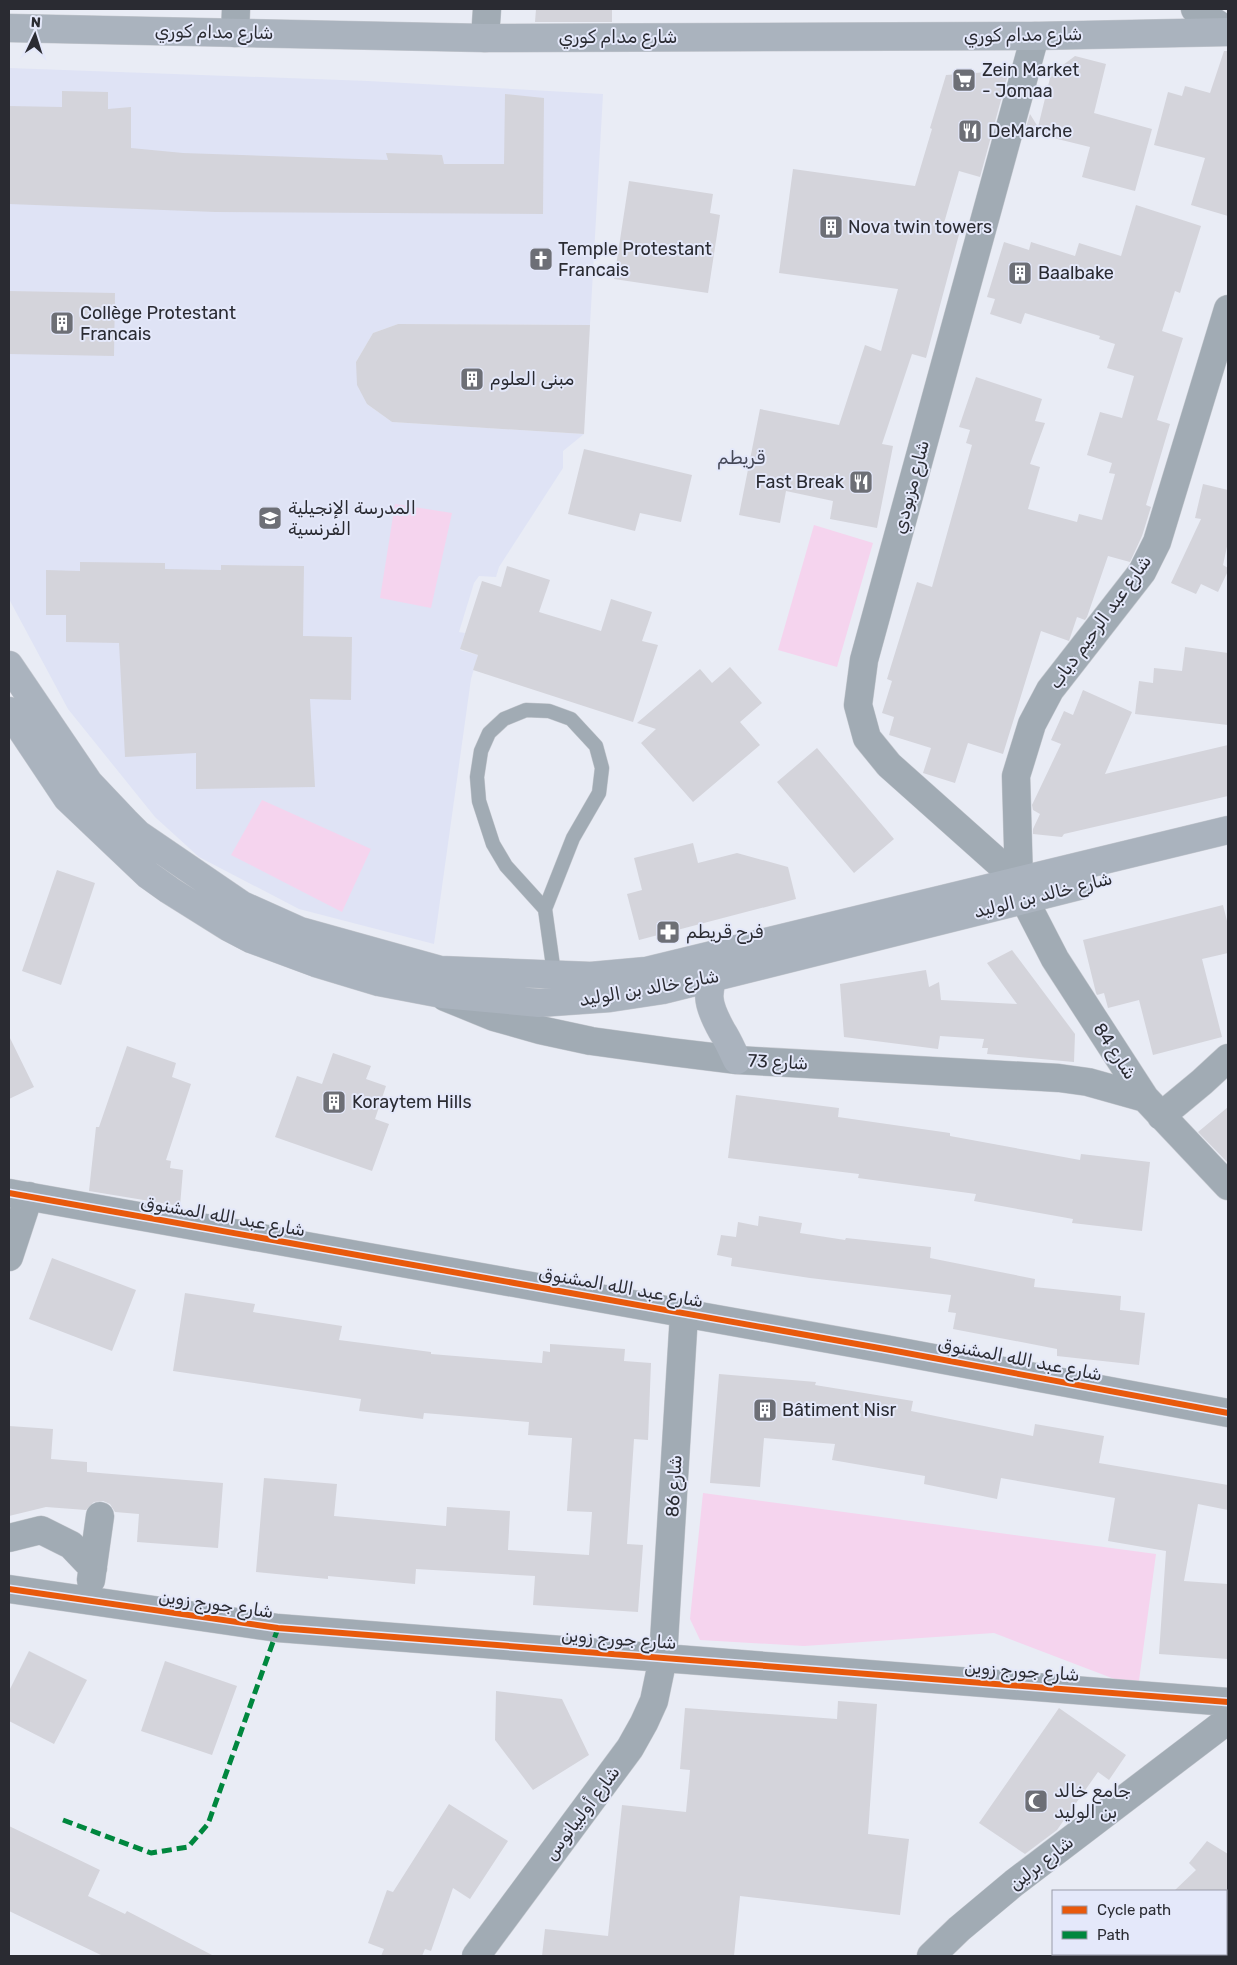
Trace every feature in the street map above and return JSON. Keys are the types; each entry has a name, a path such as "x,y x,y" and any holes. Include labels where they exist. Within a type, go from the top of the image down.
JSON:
{"main road":[{"name":"شارع مدام كوري","path":"9,28 236,21 485,38 1035,36 1228,32"},
{"name":"شارع خالد بن الوليد","path":"9,665 89,783 138,834 242,905 300,931 441,982 539,1004 610,998 663,990 712,978 1228,830"},
{"name":"شارع خالد بن الوليد","path":"9,711 67,798 148,875 228,928 251,940 316,963 379,982 441,982 592,976 646,971 729,950 1228,849"},
{"path":"729,950 712,978 708,996 710,1009 737,1060"}],"street":[{"path":"485,38 488,9"},
{"path":"1195,9 1228,32"},
{"name":"شارع مزبودي","path":"1022,890 889,766 867,738 858,705 864,660 1035,36"},
{"name":"شارع عبد الرحيم دياب","path":"1022,890 1016,776 1032,724 1050,690 1142,572 1157,542 1228,309"},
{"name":"شارع 84","path":"1022,890 1055,959 1153,1107 1228,1186"},
{"name":"شارع 73","path":"441,982 448,999 494,1017 540,1030 600,1042 737,1060 1060,1078 1088,1082 1153,1107"},
{"path":"1153,1107 1202,1082 1228,1058"},
{"path":"9,1258 19,1194"},
{"name":"شارع عبد الله المشنوق","path":"19,1194 1228,1413"},
{"name":"شارع 86","path":"663,1658 684,1314"},
{"path":"87,1601 100,1516"},
{"path":"9,1538 41,1530 71,1545 93,1568"},
{"name":"شارع جورج زوين","path":"9,1589 278,1628 1228,1702"},
{"name":"شارع أولبيانوس","path":"476,1956 630,1748 654,1701 663,1658"},
{"name":"شارع برلين","path":"931,1956 958,1929 1014,1883 1228,1720"}],"lane":[{"path":"545,909 506,866 493,844 479,801 477,777 481,751 489,733 504,719 526,710 549,711 571,719 596,746 602,768 599,793 573,838 545,909 555,976 555,1002"}],"shaded area":[{"name":"المدرسة الإنجيلية الفرنسية","path":"9,68 368,81 603,94 590,325 398,324 373,333 356,362 367,404 392,422 584,434 563,451 563,468 499,567 496,577 479,576 474,583 459,632 465,633 460,650 478,655 471,679 434,944 299,909 199,857 155,817 68,709 9,599"},
{"path":"395,504 452,513 431,608 380,598"},
{"path":"814,525 873,543 837,667 778,650"},
{"path":"262,800 371,849 342,912 231,855"},
{"path":"703,1493 1156,1554 1138,1688 994,1633 804,1646 700,1640 690,1619"}],"building":[{"path":"536,9 612,9 612,22 535,22"},
{"path":"1224,51 1228,51 1228,216 1191,205 1205,158 1154,145 1168,92 1182,96 1185,86 1210,93"},
{"path":"1075,56 1106,64 1094,113 1152,129 1135,191 1082,177 1090,147 1025,131 1030,114 1038,127 1051,74"},
{"path":"1003,71 1007,78 980,177 959,171 944,223 961,227 926,358 912,354 882,444 893,446 877,528 830,519 833,501 786,491 780,523 739,515 760,409 839,425 865,345 881,351 898,289 779,273 793,169 915,186 946,75"},
{"path":"62,91 108,92 108,109 131,107 131,148 183,153 388,160 386,153 442,155 444,164 504,164 505,94 544,98 543,214 215,212 9,204 9,106 62,107"},
{"path":"629,181 713,194 710,213 720,215 708,293 614,279"},
{"path":"1136,205 1201,226 1180,293 1175,291 1162,331 1183,338 1157,420 1170,424 1146,505 1151,507 1142,536 1130,562 1108,556 1087,617 1085,620 1077,617 1069,641 1041,631 1003,754 968,743 955,783 923,773 931,748 889,735 894,717 882,713 892,681 887,679 917,582 932,587 972,445 966,443 970,430 959,427 976,377 1042,399 1035,421 1045,423 1030,464 1040,467 1028,509 1077,522 1079,514 1102,520 1115,474 1109,473 1112,463 1087,455 1100,412 1122,418 1134,376 1107,368 1115,344 1099,339 1100,336 1025,313 1021,324 990,314 995,299 987,297 1004,242 1029,250 1031,242 1075,256 1079,243 1121,256"},
{"name":"Collège Protestant Francais","path":"9,291 115,293 114,356 9,354"},
{"name":"مبنى العلوم","path":"398,324 590,325 584,434 392,422 367,404 357,385 356,362 373,333"},
{"path":"584,449 692,475 681,522 640,513 635,531 568,514"},
{"path":"1203,484 1228,490 1228,542 1223,565 1228,568 1228,571 1218,592 1201,584 1196,594 1171,583 1201,519 1195,518"},
{"name":"المدرسة الإنجيلية الفرنسية","path":"80,562 165,563 165,569 221,570 221,565 304,566 303,636 352,637 351,700 310,699 315,787 196,789 196,753 125,757 119,643 66,642 66,615 46,615 46,570 80,571"},
{"path":"507,566 550,580 539,612 601,631 611,599 652,612 642,641 658,645 633,722 473,670 478,655 460,649 482,581 501,587"},
{"path":"1185,647 1228,653 1228,725 1135,714 1139,681 1153,683 1154,668 1182,671"},
{"path":"730,667 762,703 740,722 760,745 693,802 641,743 656,729 637,723 700,669 712,683"},
{"path":"1083,690 1132,712 1105,774 1228,745 1228,796 1064,834 1062,837 1033,834 1033,829 1040,814 1033,810 1032,805 1061,744 1051,740 1064,711 1073,715"},
{"path":"817,748 894,839 854,873 777,782"},
{"path":"693,843 698,863 737,853 788,867 796,899 639,940 627,894 642,890 634,858"},
{"path":"57,870 95,883 61,985 22,971"},
{"path":"1223,905 1228,925 1228,953 1202,959 1222,1037 1153,1055 1139,1000 1108,1008 1104,993 1097,995 1083,940"},
{"path":"1012,950 1075,1034 1074,1062 987,1054 988,1048 982,1048 984,1039 940,1036 938,1049 844,1037 840,984 926,970 929,987 939,982 941,1000 1017,1004 987,963"},
{"path":"9,1036 34,1087 9,1099"},
{"path":"127,1046 176,1063 172,1077 191,1084 166,1160 171,1161 170,1168 183,1170 180,1206 89,1191 96,1127 99,1127"},
{"name":"Koraytem Hills","path":"333,1053 371,1066 366,1079 386,1086 375,1119 389,1124 372,1171 275,1137 297,1076 322,1084"},
{"path":"736,1095 839,1108 838,1117 950,1133 950,1136 1080,1160 1081,1154 1150,1162 1142,1231 1072,1223 1073,1219 974,1201 976,1194 858,1178 859,1174 728,1158"},
{"path":"1228,1107 1228,1163 1198,1132"},
{"path":"759,1216 802,1223 800,1233 845,1240 846,1238 931,1247 930,1258 1035,1279 1034,1287 1121,1296 1120,1310 1145,1313 1139,1365 1057,1356 1057,1349 953,1329 956,1313 948,1312 951,1295 810,1278 731,1266 732,1258 717,1255 721,1235 736,1237 738,1222 758,1226"},
{"path":"52,1258 136,1290 112,1351 29,1319"},
{"path":"185,1293 255,1304 253,1312 342,1326 339,1340 431,1352 431,1354 542,1363 543,1351 550,1352 550,1344 625,1349 624,1361 651,1363 648,1440 634,1439 627,1544 643,1545 638,1612 533,1605 535,1576 416,1569 415,1584 328,1576 328,1579 256,1572 264,1478 337,1484 334,1516 446,1526 447,1507 510,1511 508,1550 589,1555 592,1512 567,1511 572,1438 528,1435 529,1422 424,1413 423,1419 359,1411 361,1399 173,1371"},
{"path":"719,1374 816,1382 815,1385 913,1401 911,1411 1033,1436 1035,1424 1104,1436 1099,1463 1228,1485 1228,1510 1198,1504 1184,1581 1228,1584 1228,1659 1159,1654 1166,1551 1108,1541 1115,1498 1001,1478 997,1499 924,1484 925,1476 832,1460 835,1444 764,1438 760,1487 710,1483"},
{"path":"9,1426 53,1429 51,1459 87,1462 87,1472 223,1483 218,1548 137,1542 139,1514 115,1512 110,1504 103,1501 94,1502 86,1510 46,1507 9,1516"},
{"path":"29,1651 87,1680 54,1744 9,1721 9,1691"},
{"path":"165,1661 237,1686 212,1755 141,1731"},
{"path":"496,1691 562,1699 589,1755 533,1790 495,1740"},
{"path":"838,1701 877,1704 868,1834 909,1839 900,1915 740,1896 734,1956 542,1956 545,1929 608,1936 622,1805 686,1812 690,1770 680,1769 685,1708 837,1719"},
{"name":"جامع خالد بن الوليد","path":"1059,1708 1126,1755 1109,1780 1098,1772 1057,1830 1025,1854 979,1823"},
{"path":"449,1804 508,1841 470,1899 453,1888 431,1951 425,1949 422,1956 381,1956 384,1949 368,1943 387,1890 393,1892"},
{"path":"9,1826 100,1870 88,1896 125,1914 127,1911 214,1956 103,1956 9,1911"},
{"path":"1207,1841 1228,1854 1228,1891 1175,1890 1196,1870 1189,1863"}],"marked path":[{"path":"63,1820 151,1853 188,1847 208,1824 278,1628"}],"cycle path":[{"path":"9,1193 885,1349 1228,1413"},
{"path":"9,1589 278,1628 1228,1702"}],"place":[{"name":"Zein Market - Jomaa","path":"964,80"},
{"name":"DeMarche","path":"970,131"},
{"name":"Nova twin towers","path":"831,227"},
{"name":"Temple Protestant Francais","path":"541,259"},
{"name":"Baalbake","path":"1020,273"},
{"name":"Collège Protestant Francais","path":"62,323"},
{"name":"مبنى العلوم","path":"472,379"},
{"name":"Fast Break","path":"861,482"},
{"name":"المدرسة الإنجيلية الفرنسية","path":"270,518"},
{"name":"فرح قريطم","path":"668,932"},
{"name":"Koraytem Hills","path":"334,1102"},
{"name":"Bâtiment Nisr","path":"765,1410"},
{"name":"جامع خالد بن الوليد","path":"1036,1801"}],"district":[{"name":"قريطم","path":"741,457"}]}
